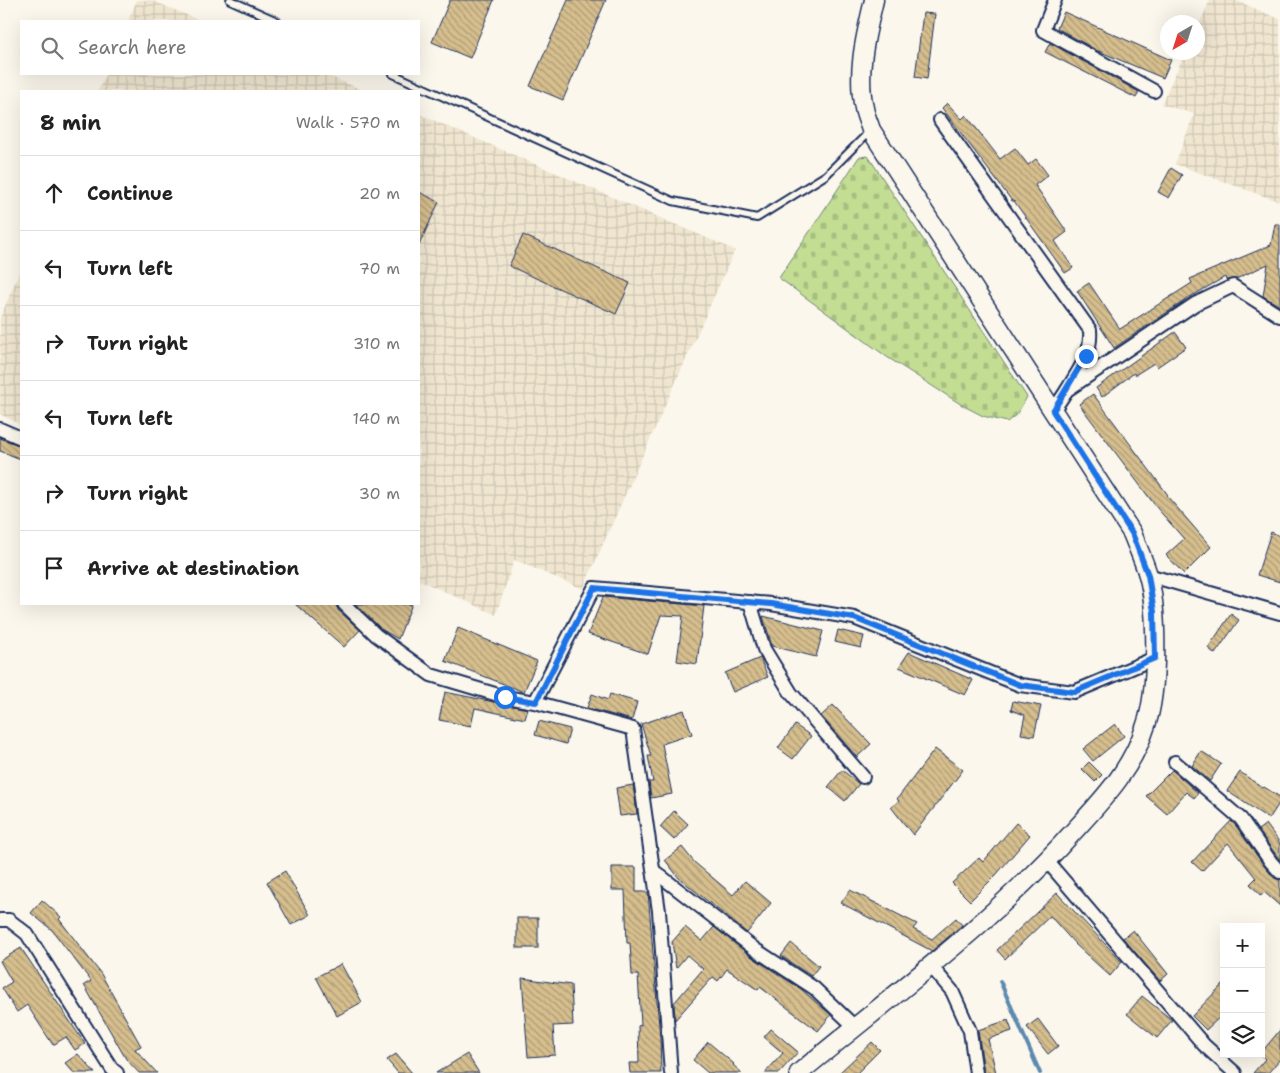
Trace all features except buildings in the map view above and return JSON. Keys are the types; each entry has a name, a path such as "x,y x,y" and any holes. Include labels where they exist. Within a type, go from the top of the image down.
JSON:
{"main road":[{"path":"799,1073 1001,905 1047,861 1114,787 1128,765 1147,724 1152,700 1155,658 1154,612 1148,575 1132,533 871,130 864,107 861,78 864,42 874,0"}],"street":[{"path":"1055,0 1043,30 1154,91"},
{"path":"940,120 1090,330 1091,343 1086,356 1053,411"},
{"path":"1067,390 1195,304 1233,286 1280,316"},
{"path":"0,429 20,438"},
{"path":"1148,575 1280,613"},
{"path":"536,702 594,588 750,602 854,618 1020,685 1074,692 1155,658"},
{"path":"750,602 764,649 791,693 863,776"},
{"path":"345,605 376,635 431,675 505,697 536,702 633,729 659,911 671,1073"},
{"path":"1175,762 1216,795 1241,819 1280,872"},
{"path":"1047,861 1204,1045 1235,1073"},
{"path":"654,871 756,950 814,988 855,1027"},
{"path":"0,920 9,920 27,934 112,1069 117,1073"},
{"path":"930,965 952,991 970,1031 976,1073"}],"lane":[{"path":"230,0 275,20"},
{"path":"395,75 673,201 757,218 826,175 871,130"}],"shaded area":[{"path":"137,0 151,0 199,20 128,20"},
{"path":"1210,0 1235,0 1280,19 1280,202 1175,164 1194,114 1161,104 1182,60 1205,60 1205,15 1203,15"},
{"path":"106,75 326,75 363,90 98,90"},
{"path":"420,114 735,250 583,589 514,560 496,615 420,580"},
{"path":"20,271 20,424 0,414 0,318"}],"green space":[{"path":"868,156 1027,397 1017,414 1007,422 983,416 962,405 887,357 779,278 859,157"}],"waterway":[{"path":"1000,981 1040,1073"}],"route":[{"path":"505,697 536,702 594,588 771,604 854,618 1020,685 1074,692 1155,658 1154,612 1148,575 1132,533 1053,411 1086,356"}]}
